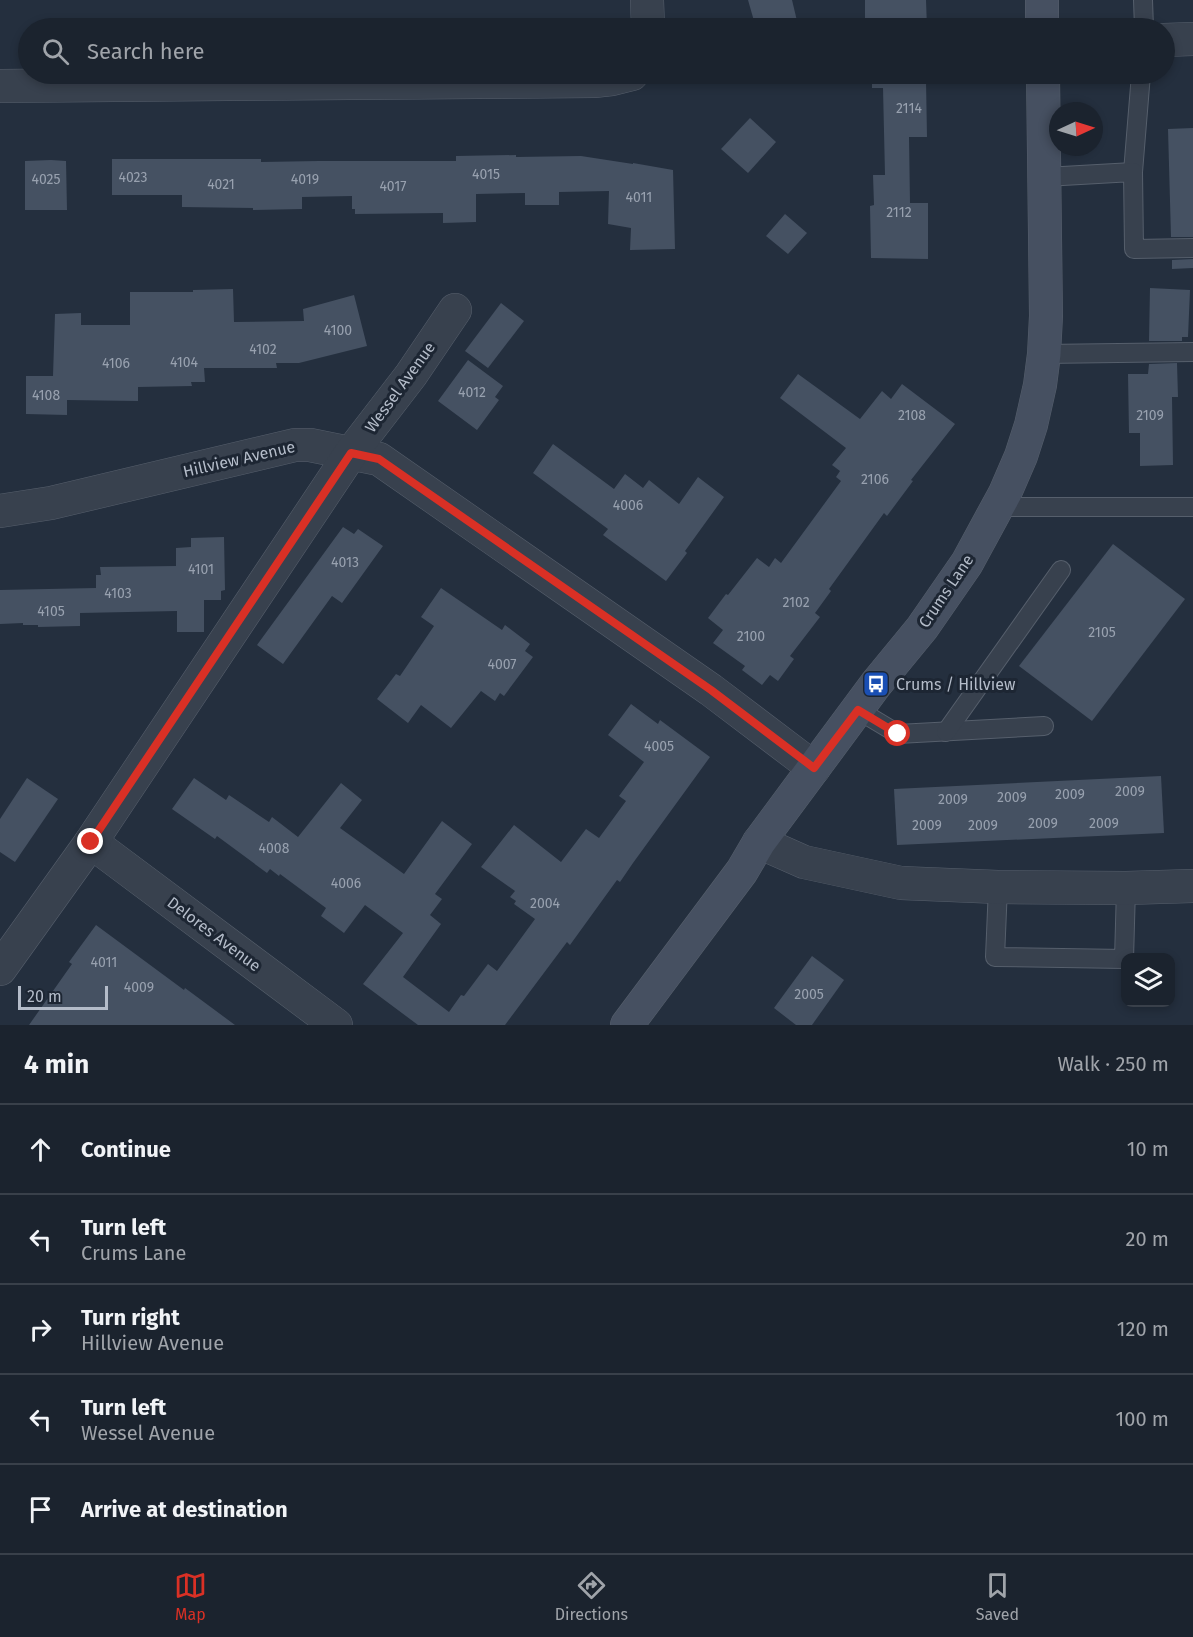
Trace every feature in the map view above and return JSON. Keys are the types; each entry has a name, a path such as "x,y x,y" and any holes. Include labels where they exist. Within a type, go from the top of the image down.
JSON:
{"main road":[{"path":"1042,0 1042,18"},
{"name":"Crums Lane","path":"627,1025 742,871 759,842 922,628 967,563 1021,456 1031,425 1044,354 1046,316 1043,84"}],"street":[{"path":"647,0 648,18"},
{"path":"1175,40 1193,39"},
{"path":"0,86 238,84"},
{"name":"Wessel Avenue","path":"0,969 11,930 91,842 351,453 411,375 455,310"},
{"name":"Hillview Avenue","path":"0,511 51,503 295,445 310,445 379,459 711,690 814,768"},
{"name":"Delores Avenue","path":"91,842 336,1025"},
{"path":"759,842 804,862 901,883 998,887 1193,886"}],"lane":[{"path":"1143,0 1144,18"},
{"path":"1140,84 1133,172 1134,249 1193,248"},
{"path":"1045,177 1133,172"},
{"path":"1044,354 1193,352"},
{"path":"997,507 1193,507"},
{"path":"946,732 1061,570"},
{"path":"858,710 898,734 1044,726"},
{"path":"998,887 995,957 1124,959 1126,888"}],"building":[{"path":"748,0 792,0 796,18 753,18"},
{"path":"865,0 926,0 927,18 865,18"},
{"path":"872,84 926,84 927,137 909,137 910,203 928,203 928,259 871,258 870,206 874,205 873,175 885,175 883,88 872,88"},
{"path":"750,118 776,142 748,173 721,149"},
{"path":"1193,128 1193,237 1171,237 1168,129"},
{"path":"516,155 516,157 581,156 673,170 675,249 630,250 631,228 608,224 609,191 559,192 559,205 525,205 525,193 476,194 476,222 443,223 443,213 355,214 355,209 352,209 352,196 302,197 302,209 253,210 253,208 182,207 182,195 112,195 112,159 261,159 261,162 456,161 456,156"},
{"path":"25,161 66,161 67,210 25,210"},
{"path":"785,214 807,233 788,254 766,236"},
{"path":"1193,259 1193,268 1172,269 1172,260"},
{"path":"1150,288 1190,290 1188,337 1182,337 1182,341 1149,341"},
{"path":"233,289 234,322 304,321 303,309 354,295 367,346 299,363 276,363 277,368 204,368 205,382 191,382 192,386 138,387 138,401 67,400 67,415 26,414 26,376 53,376 55,314 81,313 81,325 130,325 130,292 193,292 193,290"},
{"path":"501,303 524,321 488,368 465,351"},
{"path":"468,360 503,386 495,397 499,400 477,430 438,401"},
{"path":"1177,363 1178,397 1172,397 1173,465 1140,466 1140,433 1129,433 1128,374 1148,374 1149,364"},
{"path":"798,374 860,419 882,391 891,399 902,384 955,424 911,480 913,481 887,516 884,513 829,589 831,591 815,613 820,617 790,656 794,659 778,681 770,675 762,685 742,670 745,666 713,643 723,630 708,618 757,558 769,567 775,558 781,563 841,481 836,477 840,471 832,465 846,448 780,398"},
{"path":"553,444 614,489 625,474 643,488 649,480 679,504 698,477 724,497 666,581 603,535 608,529 533,473"},
{"path":"343,527 354,534 358,529 383,546 342,603 332,596 283,664 257,645"},
{"path":"224,537 225,590 221,591 221,600 204,600 204,632 177,632 177,611 80,613 80,626 38,627 38,625 23,625 23,623 0,624 0,590 96,588 96,575 101,575 100,567 176,566 176,548 191,547 191,538"},
{"path":"1113,544 1185,599 1092,721 1019,666"},
{"path":"441,588 502,630 505,625 530,644 525,651 533,657 504,696 500,693 495,701 481,691 451,728 421,705 408,723 377,699 396,674 400,676 434,626 421,617"},
{"path":"631,704 658,724 660,720 710,757 620,882 617,880 570,945 567,942 505,1025 418,1025 363,984 403,933 365,905 344,933 321,916 326,908 280,874 279,876 270,869 267,873 217,836 215,839 172,809 194,778 226,800 229,795 269,822 272,817 298,837 341,783 362,800 340,828 404,874 442,821 472,844 435,894 442,899 430,915 441,924 403,977 449,1012 488,964 497,971 535,919 514,904 516,901 510,897 515,891 481,867 514,825 561,862 586,829 599,838 626,801 619,796 644,762 608,735"},
{"path":"1161,776 1164,833 897,845 894,789"},
{"path":"27,778 58,799 15,862 0,852 0,819"},
{"path":"96,925 235,1025 29,1025 72,964 69,962"},
{"path":"812,956 844,980 812,1025 796,1025 774,1008"}],"place":[{"name":"Crums / Hillview","path":"876,684"}],"route":[{"path":"91,842 351,453 379,459 711,690 814,768 858,710 898,734"}]}
